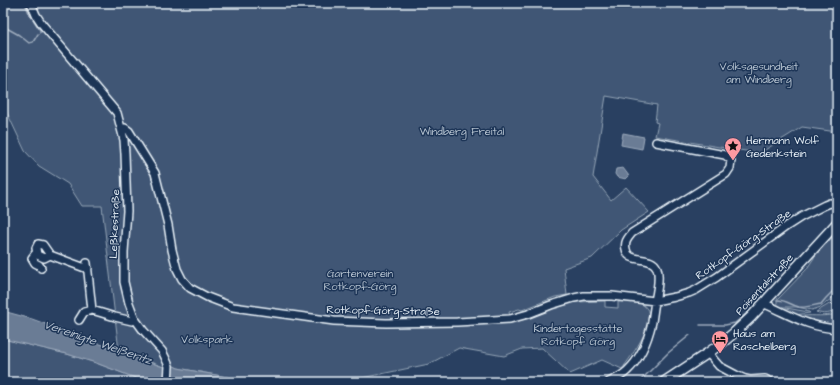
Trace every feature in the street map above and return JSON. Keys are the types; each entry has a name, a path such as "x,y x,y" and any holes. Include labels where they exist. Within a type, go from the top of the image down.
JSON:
{"main road":[{"name":"Poisentalstraße","path":"664,382 708,353 735,332 764,303 837,223"}],"street":[{"name":"Rotkopf-Görg-Straße","path":"30,3 42,24 117,113 121,128 125,128 129,131 155,173 168,225 172,250 177,269 182,279 190,288 207,297 233,307 334,321 386,323 457,322 510,319 528,314 551,304 584,296 612,296 655,301 696,290 717,277 786,226 825,205 830,203 837,204"},
{"name":"Leßkestraße","path":"121,128 124,147 127,211 124,252 124,282 135,319 162,351 169,366 168,382"},
{"path":"609,382 627,371 639,355 649,333 657,294 657,268 651,261 628,256 625,244 627,239 632,233 726,174 730,168 731,160 725,155 656,142"},
{"path":"36,255 36,248 38,244 42,245 50,255 85,268 88,265 92,310"},
{"path":"36,255 35,254 32,258 41,268"},
{"path":"36,255 44,258 50,255"},
{"path":"764,303 813,326 837,329"},
{"path":"79,320 84,312 92,310 132,321 135,319"},
{"path":"708,353 719,366 736,376 750,380 765,379 771,382"}],"green space":[{"path":"3,3 837,3 837,132 802,127 760,153 725,148 655,136 658,123 655,122 657,105 606,96 593,177 611,200 626,187 649,212 621,230 592,258 564,268 567,295 555,297 522,310 519,309 509,312 511,321 575,302 605,301 605,307 618,308 618,302 634,302 643,305 648,310 649,318 647,327 643,337 622,369 602,360 570,374 542,348 522,349 504,356 459,348 429,364 352,380 351,382 244,382 174,366 164,367 119,351 102,206 82,206 68,184 39,166 25,151 3,104"},
{"path":"837,232 837,294 821,307 812,310 796,307 782,307 777,304 777,299 806,270 814,257"},
{"path":"831,303 836,308 837,307 835,311 825,314 816,312"},
{"path":"786,308 810,313 795,315 784,310"},
{"path":"836,314 837,325 826,325 802,318 803,316"},
{"path":"3,339 67,354 96,363 146,382 3,382"}],"shaded area":[{"path":"623,133 644,137 642,149 621,145"},
{"path":"623,168 629,176 626,179 617,177 615,174 616,169"},
{"path":"3,311 32,319 163,367 174,366 244,382 146,382 96,363 67,354 3,339"}],"waterway":[{"path":"25,3 40,32"},
{"path":"3,26 19,35 29,43 33,42 38,34"},
{"path":"777,300 799,307 821,304 837,287"},
{"path":"700,325 725,325 735,323 747,313"},
{"path":"639,382 668,353 690,335"},
{"path":"3,366 5,370 6,382"}],"place":[{"name":"Hermann Wolf Gedenkstein","path":"733,161"},
{"name":"Haus am Raschelberg","path":"720,354"}],"park label":[{"name":"Volksgesundheit am Windberg","path":"759,72"},
{"name":"Windberg Freital","path":"462,131"},
{"name":"Gartenverein Rotkopf-Görg","path":"360,279"},
{"name":"Kindertagesstätte Rotkopf Görg","path":"578,334"},
{"name":"Volkspark","path":"207,339"}],"water label":[{"name":"Vereinigte Weißeritz","path":"98,342"}]}
